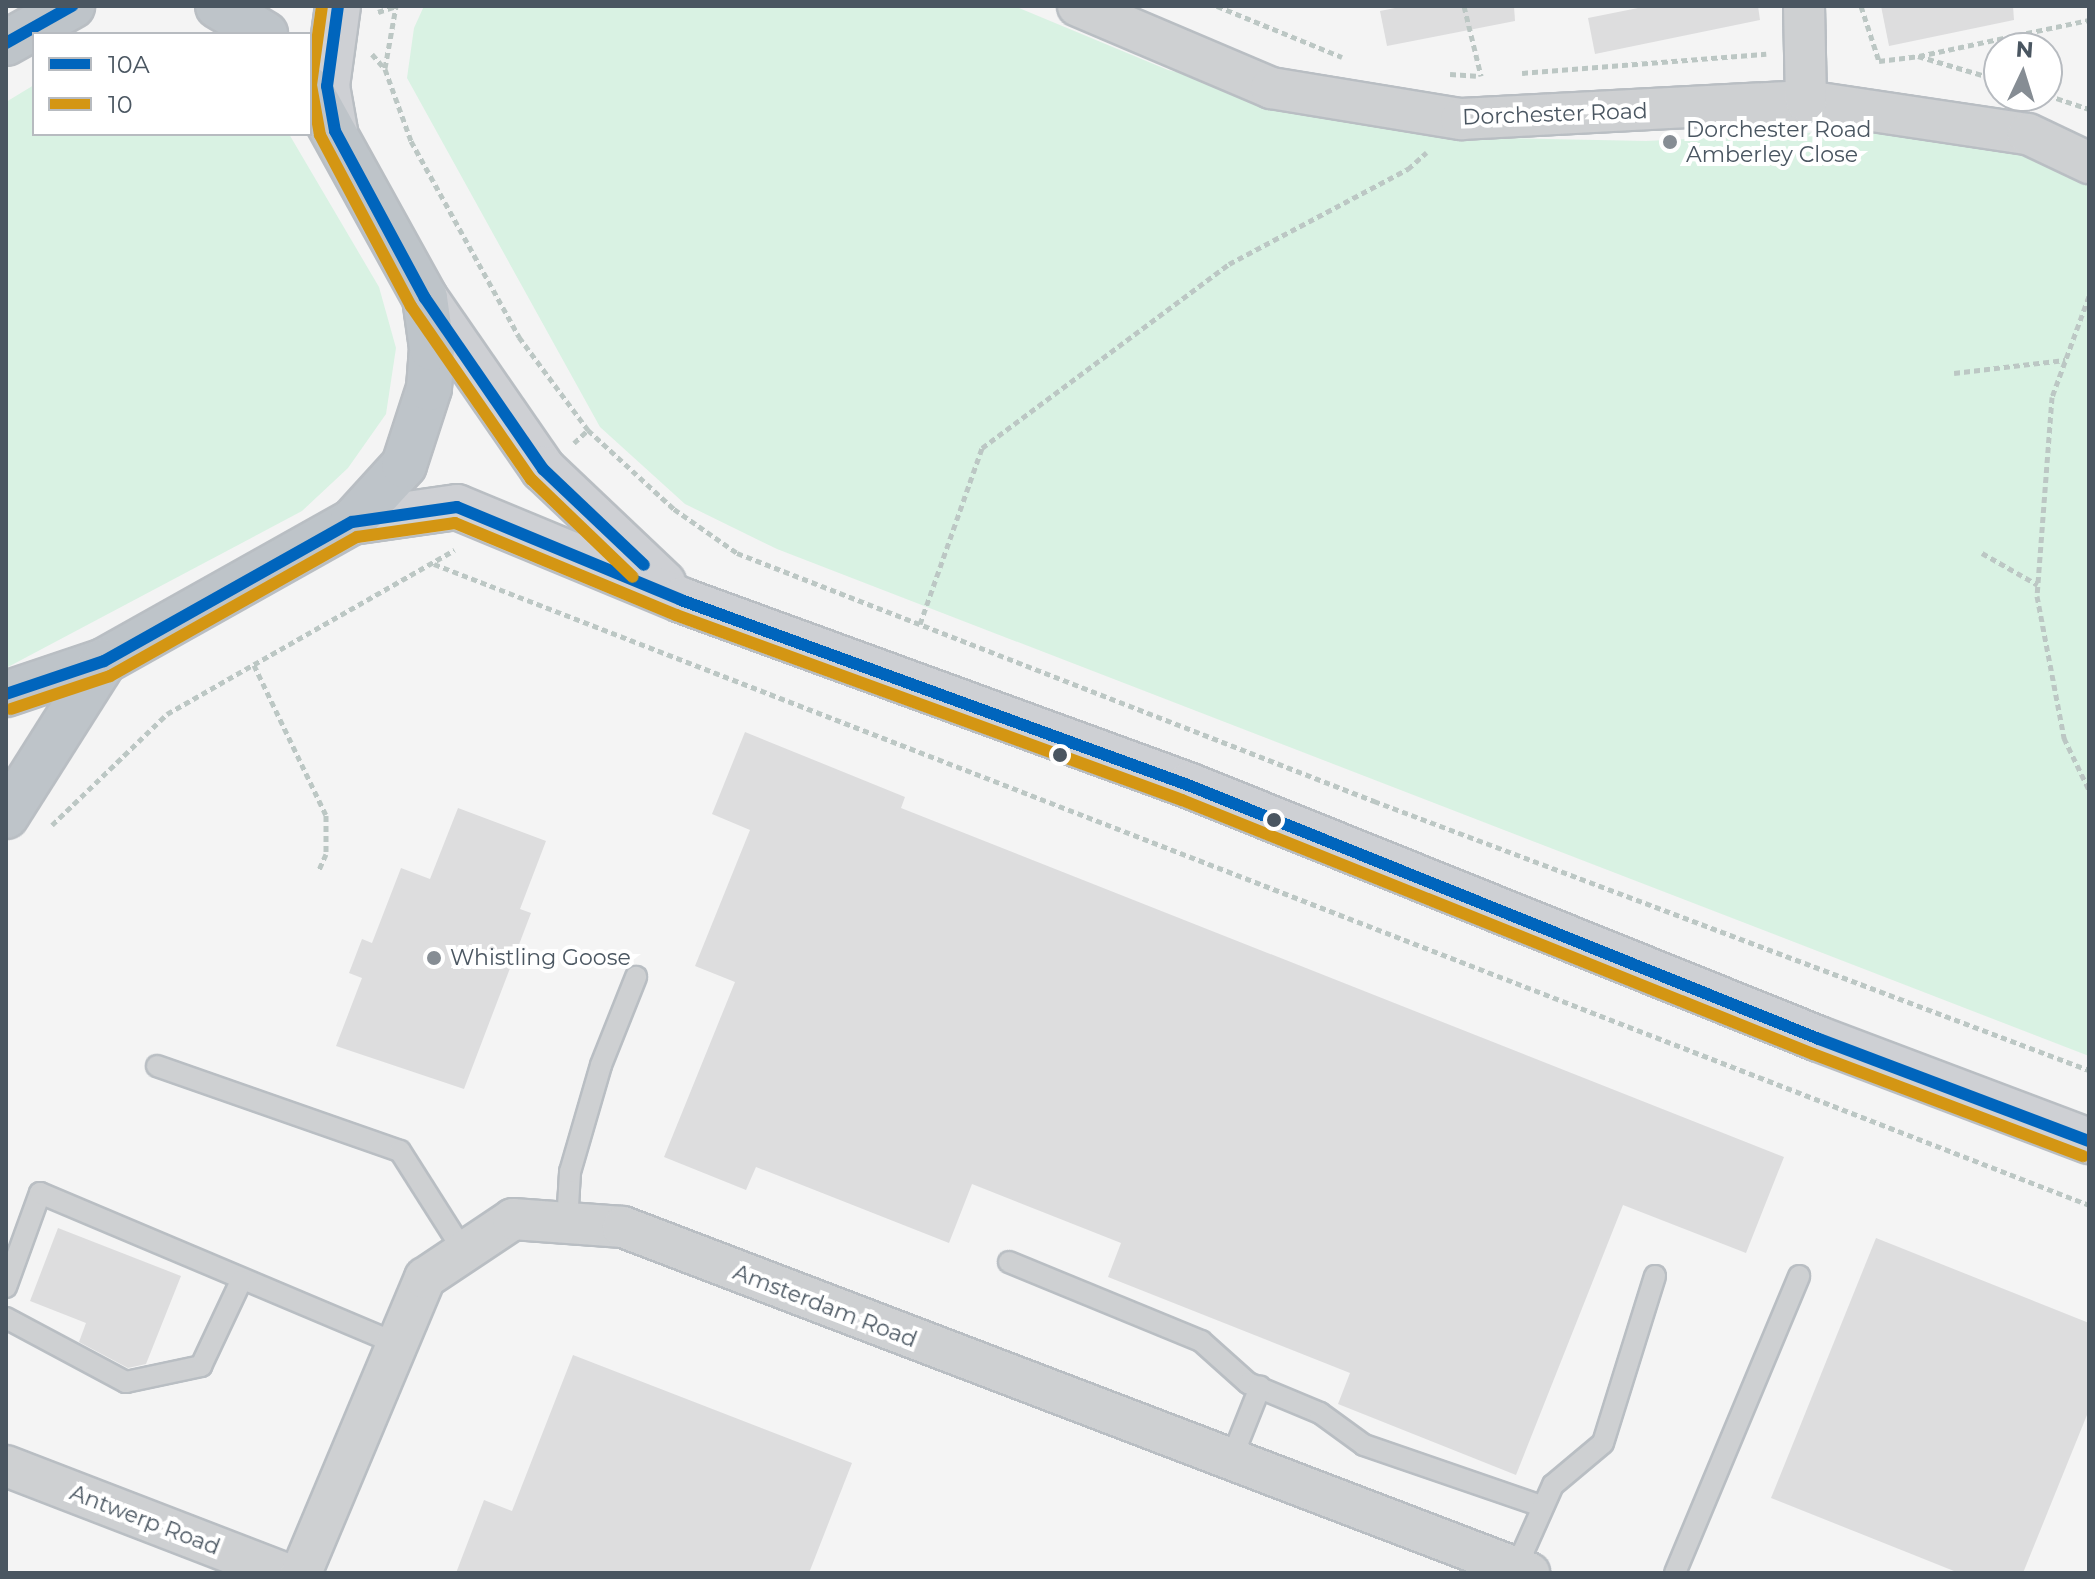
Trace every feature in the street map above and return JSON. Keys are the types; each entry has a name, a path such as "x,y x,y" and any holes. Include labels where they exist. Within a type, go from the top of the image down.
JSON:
{"highway":[{"path":"6,43 72,6"},
{"path":"218,6 262,32"},
{"path":"6,694 35,689 104,661 352,522 404,465 418,431 432,348 425,298 312,93"},
{"path":"6,816 104,661"}],"street":[{"name":"Dorchester Road","path":"1078,6 1139,19 1271,88 1461,119 1806,101 2028,134 2089,163"},
{"path":"1804,6 1806,101"},
{"path":"335,131 327,86 337,8"},
{"path":"425,298 543,469 681,600"},
{"path":"352,522 457,507 681,600 1188,785 1819,1039 2089,1141"},
{"name":"Amsterdam Road","path":"301,1573 395,1343 425,1278 513,1219 623,1227 1522,1570"},
{"name":"Antwerp Road","path":"6,1466 284,1573"}],"lane":[{"path":"567,1223 570,1172 601,1065 636,977"},
{"path":"157,1066 392,1147 411,1163 464,1252"},
{"path":"6,1287 40,1193 241,1281 395,1343"},
{"path":"1009,1262 1201,1341 1260,1387 1320,1413 1364,1445 1541,1506"},
{"path":"1522,1570 1541,1506 1553,1485 1603,1443 1655,1276"},
{"path":"1675,1573 1799,1276"},
{"path":"6,1318 126,1382 201,1366 241,1281"},
{"path":"1231,1460 1260,1387"}],"path":[{"path":"385,69 396,6"},
{"path":"1217,6 1352,60"},
{"path":"1464,6 1481,76"},
{"path":"1861,6 1879,61 1918,56 2089,20"},
{"path":"337,8 385,69 411,141 519,337 588,430 674,509 737,553 2089,1070"},
{"path":"1512,74 1766,55 1767,43"},
{"path":"1918,56 1983,75"},
{"path":"1438,73 1496,75"},
{"path":"2063,100 2089,109"},
{"path":"920,624 982,448 1229,264 1408,169 1461,119"},
{"path":"2089,296 2052,397 2038,585 2064,738 2089,790"},
{"path":"1954,373 2065,360"},
{"path":"1982,553 2038,585"},
{"path":"47,830 167,714 434,564 2089,1205"},
{"path":"254,665 326,815 326,854 319,870"}],"green space":[{"path":"424,6 1014,6 1168,70 1451,137 1646,141 1864,130 1965,139 2056,166 2089,183 2089,1056 777,549 685,504 600,427 407,78 414,28"},
{"path":"32,86 32,136 290,136 379,287 396,348 386,414 348,468 302,511 6,668 6,102"}],"building":[{"path":"1405,6 1514,6 1515,21 1387,46 1380,11"},
{"path":"1648,6 1758,6 1760,20 1595,54 1588,18"},
{"path":"1881,6 2013,6 2014,20 1889,46"},
{"path":"745,732 905,797 901,808 1784,1157 1746,1253 1623,1205 1516,1475 1338,1404 1350,1373 1108,1277 1121,1243 972,1184 949,1243 756,1167 746,1190 664,1157 735,982 695,966 750,830 712,814"},
{"name":"Whistling Goose","path":"458,808 546,841 520,909 531,913 464,1089 336,1046 362,978 349,973 362,939 372,943 401,868 430,879"},
{"path":"58,1228 181,1276 146,1364 128,1368 79,1342 86,1323 30,1301"},
{"path":"1876,1238 2089,1323 2089,1410 2023,1573 1959,1573 1771,1498"},
{"path":"573,1355 852,1463 809,1573 456,1573 484,1500 512,1511"}],"transit line":[{"name":"10A","path":"6,43 72,6"},
{"name":"10","path":"312,78 322,6"},
{"name":"10A","path":"338,6 327,86 335,131 425,298 543,469 644,565"},
{"name":"10","path":"312,91 320,135 411,306 531,479 633,577"},
{"name":"10A","path":"6,694 104,661 352,522 457,507 681,600 1188,785 1819,1039 2089,1141"},
{"name":"10","path":"11,709 110,676 357,537 455,523 676,615 1182,800 1813,1054 2083,1156"}],"place":[{"name":"Dorchester Road Amberley Close","path":"1670,142"},
{"name":"Whistling Goose","path":"434,958"}]}
